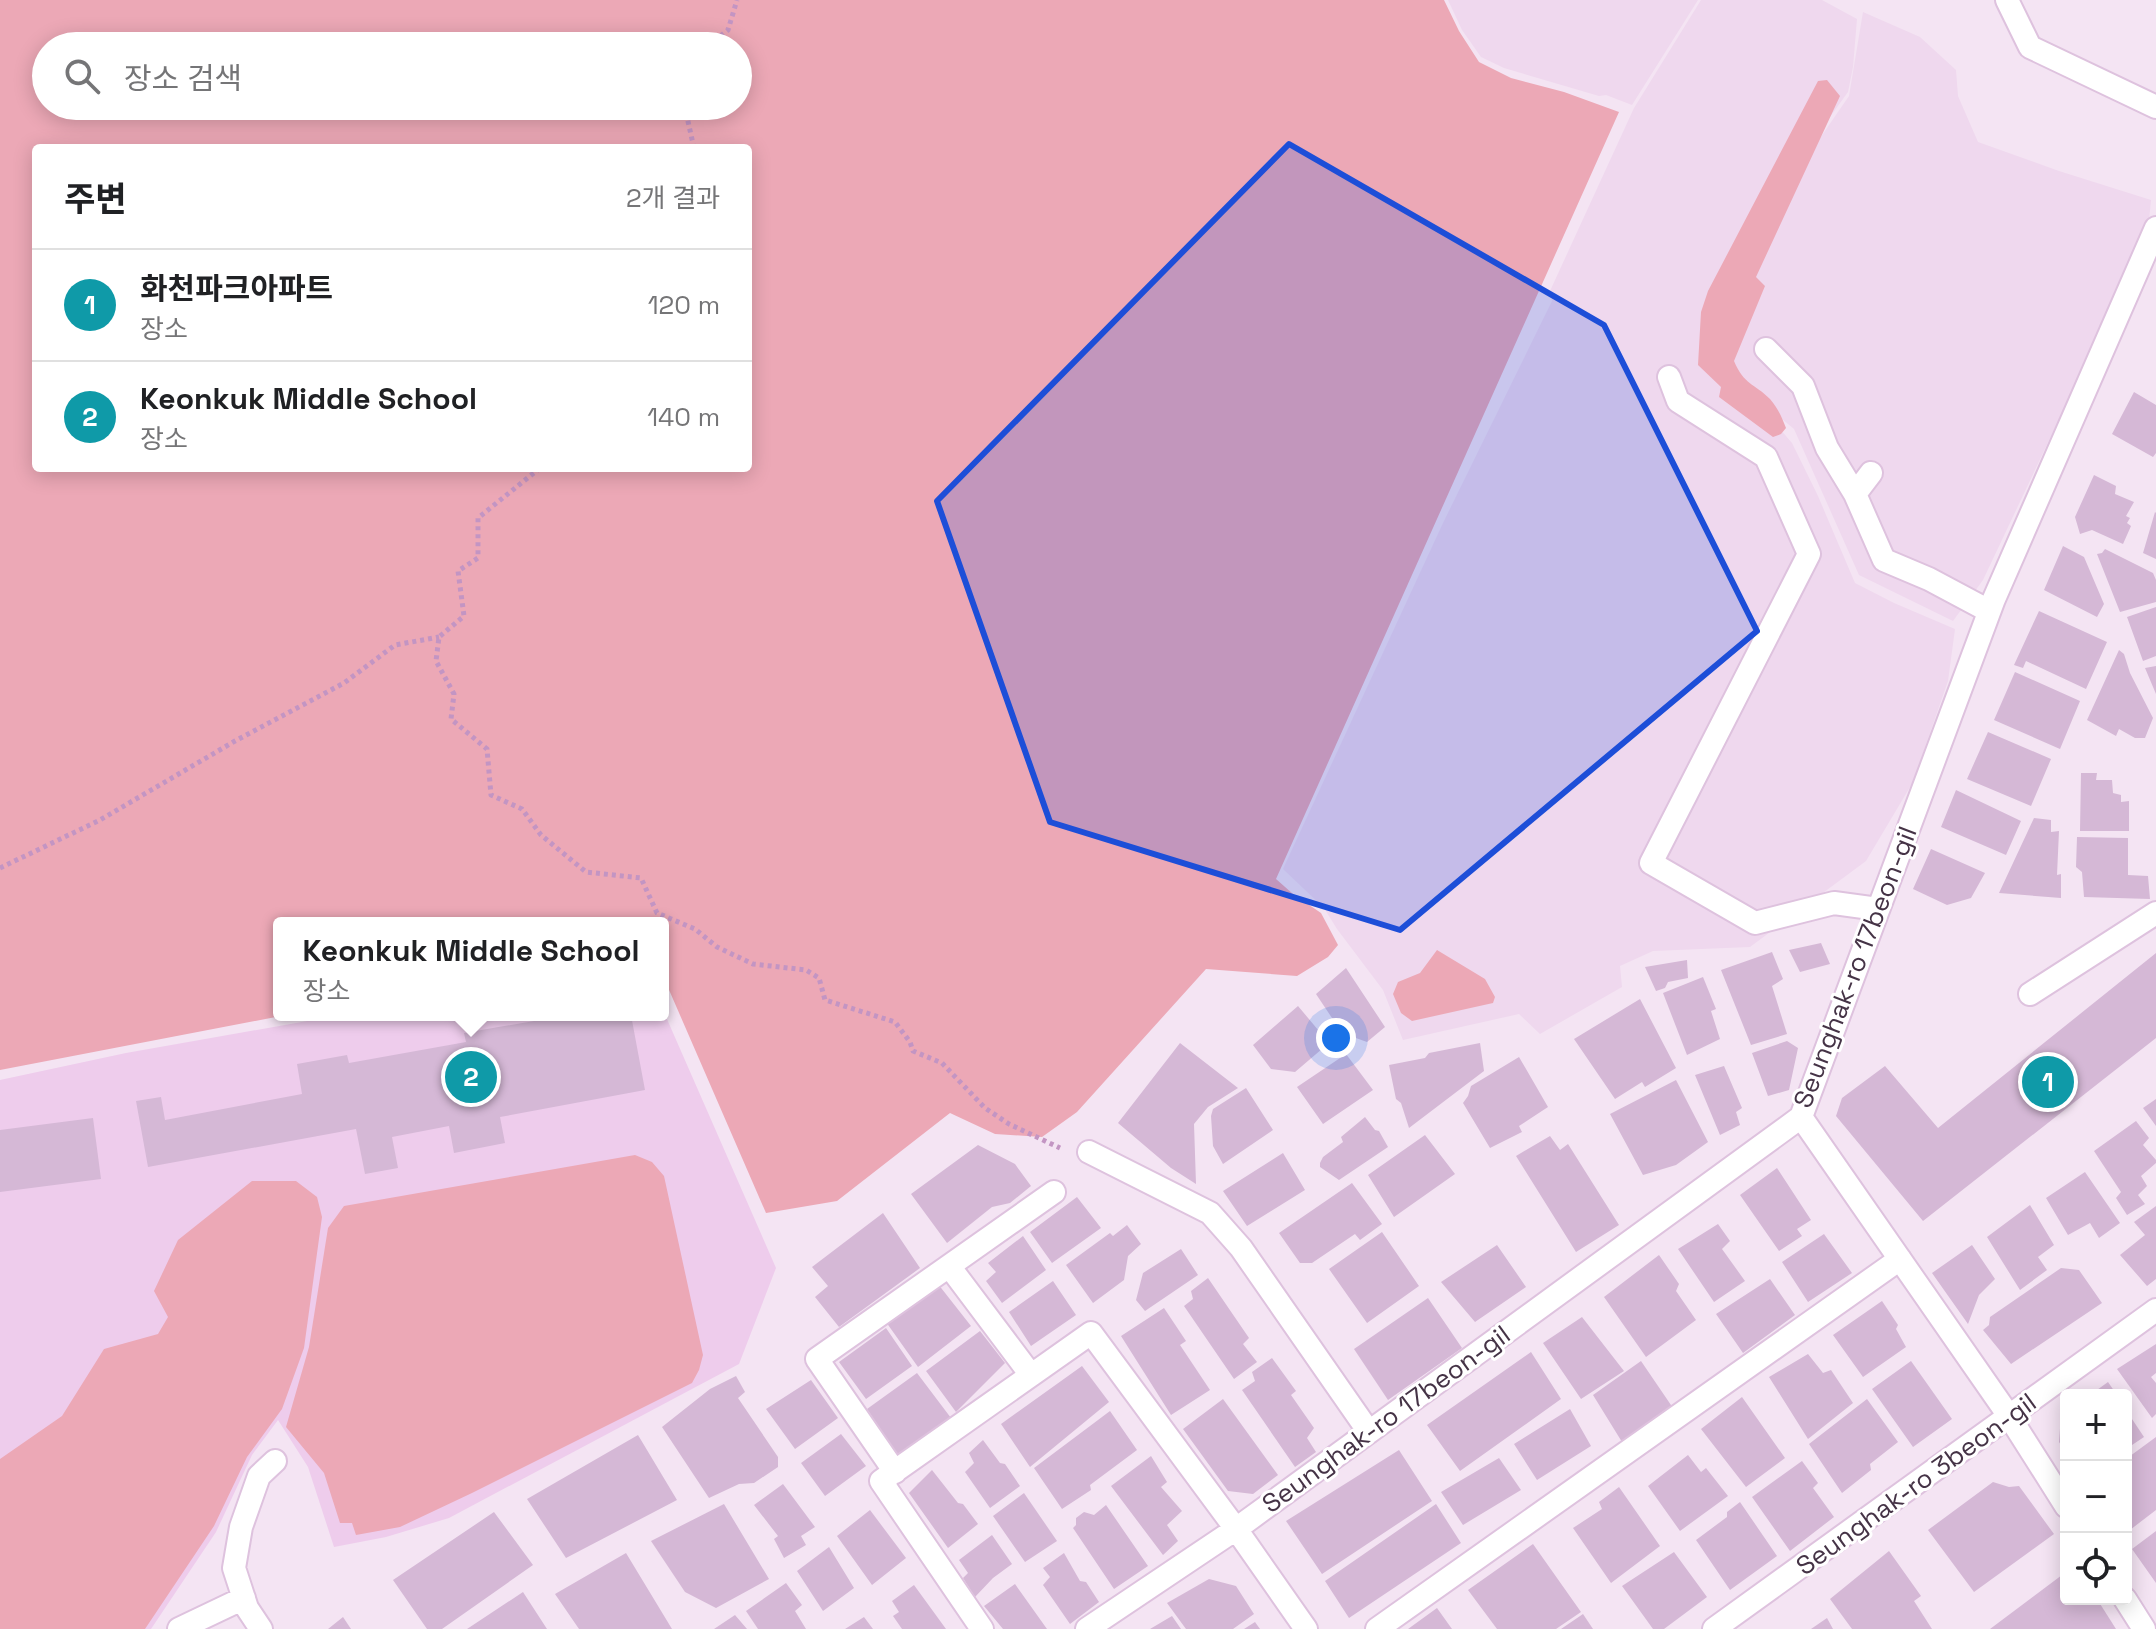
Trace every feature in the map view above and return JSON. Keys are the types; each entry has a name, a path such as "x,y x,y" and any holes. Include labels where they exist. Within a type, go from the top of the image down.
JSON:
{"lane":[{"path":"2007,0 2030,47 2156,107"},
{"name":"Seunghak-ro 17beon-gil","path":"1087,1629 1236,1529 1801,1117 1989,611 2156,228"},
{"path":"1766,349 1803,386 1827,448 1855,494 1884,560 1929,579 1989,611"},
{"path":"1669,377 1678,401 1766,457 1809,554 1651,863 1755,923 1834,903 1878,909"},
{"path":"1855,494 1871,473"},
{"path":"2030,994 2156,913"},
{"path":"1801,1117 2009,1416 2060,1497"},
{"path":"1089,1152 1210,1213 1241,1248 1369,1432"},
{"path":"895,1472 817,1359 1054,1192"},
{"path":"1377,1629 1900,1259"},
{"path":"949,1266 1031,1375"},
{"name":"Seunghak-ro 3beon-gil","path":"1714,1629 2156,1310"},
{"path":"982,1629 881,1481 1091,1333 1306,1629"},
{"path":"261,1629 247,1608 234,1568 241,1527 259,1476 275,1461"},
{"path":"179,1629 244,1598"},
{"path":"2129,1605 2144,1629"}],"path":[{"path":"726,32 737,0"},
{"path":"688,120 693,144"},
{"path":"0,868 100,820 235,741 344,683 395,645 439,637 464,616 458,571 478,558 478,518 535,472"},
{"path":"439,637 436,661 454,694 451,719 487,749 491,795 522,809 541,835 586,872 641,878 657,913 666,917"},
{"path":"669,918 695,929 717,947 753,964 806,970 819,978 825,1000 895,1022 913,1051 942,1063 985,1108 1009,1124 1064,1150 1089,1152"}],"highlighted area":[{"path":"1289,144 1604,325 1757,631 1400,930 1050,822 937,501"}],"shaded area":[{"path":"0,0 1444,0 1479,62 1511,78 1564,92 1619,112 1276,879 1321,913 1338,945 1328,957 1297,976 1206,969 1077,1112 1042,1137 995,1134 950,1113 837,1201 766,1213 669,990 669,917 273,917 273,1018 0,1070"},
{"path":"1448,0 1698,0 1632,105 1504,68 1481,57 1462,30"},
{"path":"1701,0 1822,0 1857,19 1848,92 1794,167 1718,361 1792,443 1855,583 1955,629 1948,681 1913,782 1866,861 1750,947 1653,951 1620,966 1622,987 1540,1034 1519,1014 1403,1040 1383,990 1324,908 1283,869 1443,523 1552,301 1550,291 1634,108"},
{"path":"1863,12 1920,37 1956,70 1958,96 1978,142 2151,200 2148,231 1983,580 1953,621 1859,575 1794,429 1725,361 1747,277 1796,173 1849,96"},
{"path":"1827,80 1840,96 1756,277 1765,286 1734,361 1742,375 1770,399 1780,413 1786,428 1773,437 1719,397 1721,387 1698,365 1701,312 1708,291 1818,81"},
{"path":"1437,950 1485,979 1495,997 1493,1003 1412,1021 1401,1013 1393,994 1398,982 1420,973"},
{"path":"307,1021 668,1021 776,1268 739,1364 449,1518 386,1537 334,1547 308,1467 278,1420 252,1455 216,1532 151,1629 0,1629 0,1080 126,1053"},
{"path":"635,1155 652,1162 664,1176 703,1355 692,1383 400,1527 356,1535 352,1523 340,1523 324,1473 286,1427 309,1347 328,1228 344,1206"},
{"path":"252,1181 296,1181 317,1197 322,1217 304,1348 282,1409 247,1457 214,1526 145,1629 0,1629 0,1459 62,1416 104,1349 158,1334 168,1317 154,1291 178,1240"}],"building":[{"path":"2134,392 2156,405 2156,453 2153,457 2112,434"},
{"path":"2094,475 2116,486 2115,494 2134,502 2126,516 2130,518 2127,523 2131,526 2123,544 2092,530 2080,534 2075,517"},
{"path":"2156,513 2156,559 2143,553"},
{"path":"2063,546 2084,557 2104,604 2097,617 2044,590"},
{"path":"2105,549 2153,573 2156,602 2120,612 2097,554"},
{"path":"2156,607 2156,656 2143,661 2127,617"},
{"path":"2039,611 2107,642 2086,689 2026,661 2023,668 2014,665"},
{"path":"2119,650 2124,654 2153,718 2145,738 2135,738 2119,729 2116,736 2087,720"},
{"path":"2156,666 2156,694 2145,668"},
{"path":"2015,672 2080,701 2060,749 1994,720"},
{"path":"1988,732 2051,759 2031,806 1967,779"},
{"path":"2081,773 2097,773 2096,780 2112,780 2113,793 2121,795 2121,802 2129,801 2129,831 2080,831"},
{"path":"1956,790 2021,821 2006,855 1941,827"},
{"path":"2034,818 2051,820 2051,832 2059,831 2057,875 2061,874 2061,898 1999,893"},
{"path":"2077,837 2128,838 2128,875 2148,876 2150,899 2084,897 2082,872 2076,867"},
{"path":"1931,849 1985,873 1971,898 1947,905 1913,889"},
{"path":"1821,943 1830,964 1800,972 1789,950"},
{"path":"1772,952 1783,979 1772,986 1787,1034 1751,1045 1721,970"},
{"path":"2156,953 2156,1038 1923,1221 1836,1116 1842,1098 1885,1066 1938,1128"},
{"path":"1687,960 1688,978 1668,982 1665,988 1656,991 1645,967"},
{"path":"1346,968 1385,1027 1367,1042 1342,1033 1316,994"},
{"path":"1703,977 1716,1009 1711,1011 1720,1039 1687,1055 1663,993"},
{"path":"1640,999 1676,1068 1645,1087 1642,1082 1615,1099 1574,1039"},
{"path":"1298,1006 1329,1043 1295,1072 1271,1069 1253,1045"},
{"path":"534,1021 632,1021 645,1090 500,1117 505,1143 454,1153 449,1126 392,1137 398,1168 365,1174 356,1129 148,1167 136,1101 161,1097 165,1120 302,1094 297,1064 347,1055 349,1063 466,1042 464,1033"},
{"path":"1787,1041 1798,1048 1789,1090 1768,1096 1752,1053"},
{"path":"1180,1043 1238,1088 1208,1107 1194,1124 1196,1184 1171,1168 1118,1123"},
{"path":"1480,1043 1484,1071 1409,1128 1401,1103 1396,1099 1389,1065"},
{"path":"1346,1054 1373,1090 1323,1124 1297,1087"},
{"path":"1519,1057 1548,1107 1519,1126 1522,1132 1490,1148 1463,1103 1471,1086"},
{"path":"1724,1066 1742,1108 1736,1112 1740,1125 1720,1135 1695,1075"},
{"path":"1676,1080 1708,1142 1676,1165 1643,1175 1610,1114"},
{"path":"1246,1088 1273,1130 1223,1164 1213,1146 1213,1109"},
{"path":"2156,1099 2156,1126 2143,1108"},
{"path":"1365,1117 1379,1131 1388,1147 1339,1180 1320,1167 1320,1163 1323,1157 1343,1142 1341,1137"},
{"path":"93,1118 101,1179 0,1192 0,1130"},
{"path":"2136,1121 2149,1138 2143,1145 2156,1163 2141,1176 2147,1186 2138,1195 2145,1204 2127,1215 2116,1198 2121,1192 2094,1151"},
{"path":"1425,1135 1455,1174 1394,1217 1368,1175"},
{"path":"1550,1136 1560,1150 1568,1144 1619,1225 1576,1252 1516,1156"},
{"path":"978,1145 1015,1164 1031,1186 1010,1203 992,1207 947,1243 911,1194"},
{"path":"1283,1153 1305,1190 1247,1226 1223,1191"},
{"path":"1777,1168 1811,1220 1797,1229 1802,1236 1779,1251 1740,1195"},
{"path":"2085,1172 2120,1223 2099,1238 2090,1223 2068,1235 2046,1198"},
{"path":"1352,1183 1382,1224 1360,1240 1355,1234 1312,1263 1300,1263 1279,1233"},
{"path":"1077,1197 1101,1228 1052,1263 1030,1232"},
{"path":"2030,1205 2054,1245 2038,1257 2047,1270 2020,1290 1987,1237"},
{"path":"2156,1206 2156,1279 2147,1286 2120,1255 2145,1235 2134,1222"},
{"path":"883,1213 920,1268 839,1327 815,1297 828,1286 812,1267"},
{"path":"1718,1224 1730,1241 1722,1249 1745,1281 1714,1302 1678,1249"},
{"path":"1127,1225 1141,1244 1128,1256 1124,1280 1093,1303 1066,1265 1110,1233 1113,1236"},
{"path":"1382,1232 1419,1286 1367,1323 1329,1269"},
{"path":"1824,1234 1852,1273 1808,1302 1782,1262"},
{"path":"1023,1236 1046,1270 1002,1303 986,1281 996,1272 988,1263"},
{"path":"1497,1245 1526,1287 1475,1322 1441,1282"},
{"path":"1972,1245 1995,1279 1979,1295 1968,1324 1932,1273"},
{"path":"1181,1249 1198,1275 1145,1311 1136,1300 1143,1273"},
{"path":"1659,1255 1679,1284 1676,1291 1696,1320 1646,1357 1604,1297"},
{"path":"2061,1268 2079,1270 2102,1303 2011,1364 1983,1330 1989,1325 1990,1317"},
{"path":"1208,1278 1249,1338 1243,1344 1257,1362 1234,1379 1184,1306 1193,1299 1191,1291"},
{"path":"1770,1279 1795,1315 1743,1353 1716,1314"},
{"path":"1053,1281 1076,1315 1031,1346 1009,1312"},
{"path":"938,1284 971,1326 918,1367 886,1322"},
{"path":"1428,1298 1462,1348 1388,1400 1354,1349"},
{"path":"1882,1301 1898,1325 1896,1329 1906,1347 1863,1377 1833,1335"},
{"path":"1164,1308 1186,1341 1180,1345 1210,1390 1171,1415 1121,1336"},
{"path":"1582,1317 1624,1371 1581,1399 1543,1343"},
{"path":"886,1328 912,1366 866,1399 839,1362"},
{"path":"980,1331 1005,1363 956,1412 926,1371"},
{"path":"2156,1344 2156,1373 2151,1377 2156,1383 2156,1414 2152,1418 2132,1389 2117,1369"},
{"path":"1531,1352 1561,1399 1460,1471 1427,1425"},
{"path":"1808,1354 1823,1373 1831,1370 1853,1403 1808,1439 1769,1377"},
{"path":"1272,1358 1296,1391 1291,1395 1314,1428 1307,1438 1316,1452 1295,1467 1242,1390 1255,1381 1252,1372"},
{"path":"1641,1361 1673,1408 1622,1442 1593,1395"},
{"path":"1911,1361 1952,1419 1913,1447 1872,1389"},
{"path":"1082,1366 1109,1402 1030,1467 1001,1424"},
{"path":"917,1373 951,1418 898,1456 867,1409"},
{"path":"736,1376 745,1392 738,1398 778,1457 778,1467 754,1483 739,1484 709,1498 662,1427 710,1389"},
{"path":"811,1380 838,1418 795,1449 766,1409"},
{"path":"2108,1382 2113,1389 2098,1389"},
{"path":"1742,1397 1785,1458 1746,1487 1701,1429"},
{"path":"1223,1399 1278,1475 1253,1494 1228,1491 1183,1429"},
{"path":"1867,1399 1898,1442 1870,1464 1871,1470 1842,1493 1809,1444"},
{"path":"1570,1409 1591,1446 1537,1480 1514,1444"},
{"path":"1110,1411 1137,1450 1090,1485 1091,1490 1062,1509 1034,1468"},
{"path":"2132,1419 2144,1437 2132,1445"},
{"path":"841,1434 866,1466 825,1496 801,1463"},
{"path":"638,1435 677,1500 566,1558 527,1499"},
{"path":"2156,1437 2156,1510 2132,1528 2132,1461 2132,1455"},
{"path":"983,1440 1020,1486 990,1508 965,1472 974,1463 969,1453"},
{"path":"1399,1450 1432,1501 1322,1574 1286,1521"},
{"path":"1688,1455 1701,1472 1706,1468 1728,1496 1680,1531 1648,1486"},
{"path":"1151,1456 1167,1482 1161,1487 1182,1511 1167,1525 1178,1541 1163,1555 1111,1486"},
{"path":"1499,1458 1521,1490 1463,1525 1441,1492"},
{"path":"1802,1461 1818,1483 1813,1488 1834,1517 1790,1551 1752,1497"},
{"path":"932,1470 978,1524 948,1548 909,1493"},
{"path":"1993,1482 2009,1487 2019,1486 2054,1534 1974,1592 1928,1530"},
{"path":"783,1484 815,1527 801,1536 806,1545 784,1558 774,1539 778,1536 754,1505"},
{"path":"1619,1487 1660,1546 1611,1583 1573,1528 1602,1509 1599,1502"},
{"path":"1024,1493 1057,1541 1025,1562 993,1516"},
{"path":"1740,1502 1777,1556 1730,1590 1696,1540 1727,1517 1727,1512"},
{"path":"724,1504 769,1579 716,1608 685,1592 651,1541"},
{"path":"1436,1504 1461,1543 1349,1618 1325,1581"},
{"path":"1106,1505 1148,1566 1114,1589 1073,1528 1076,1518 1084,1512 1094,1515"},
{"path":"870,1510 906,1558 872,1585 837,1536"},
{"path":"494,1512 533,1565 442,1629 427,1629 393,1580"},
{"path":"2156,1531 2156,1583 2132,1549"},
{"path":"992,1535 1012,1564 975,1597 963,1578 968,1573 959,1560"},
{"path":"1533,1544 1581,1612 1556,1629 1497,1629 1468,1590"},
{"path":"829,1547 854,1588 823,1611 797,1571"},
{"path":"1889,1551 1921,1596 1914,1601 1932,1629 1852,1629 1830,1599"},
{"path":"1674,1552 1707,1597 1664,1629 1653,1629 1622,1586"},
{"path":"626,1553 672,1629 579,1629 555,1594"},
{"path":"1064,1553 1080,1581 1086,1582 1099,1602 1070,1624 1043,1585 1050,1577 1043,1568"},
{"path":"2060,1576 2060,1605 2101,1605 2116,1629 1990,1629"},
{"path":"1209,1579 1236,1586 1254,1614 1233,1629 1186,1629 1167,1603"},
{"path":"786,1583 802,1605 795,1611 806,1629 758,1629 746,1611"},
{"path":"1015,1584 1047,1629 1003,1629 984,1606"},
{"path":"914,1585 946,1629 902,1629 893,1616 899,1612 892,1601"},
{"path":"523,1592 547,1629 467,1629"},
{"path":"1437,1608 1452,1629 1408,1629"},
{"path":"1583,1614 1593,1629 1561,1629"},
{"path":"735,1615 747,1629 714,1629"},
{"path":"1172,1616 1181,1629 1150,1629"},
{"path":"343,1617 351,1629 328,1629"},
{"path":"864,1617 873,1629 845,1629"},
{"path":"1827,1618 1833,1629 1811,1629"},
{"path":"1255,1622 1260,1629 1244,1629"}],"place":[{"name":"Keonkuk Middle School","path":"471,1077"},
{"name":"화천파크아파트","path":"2048,1082"}]}
